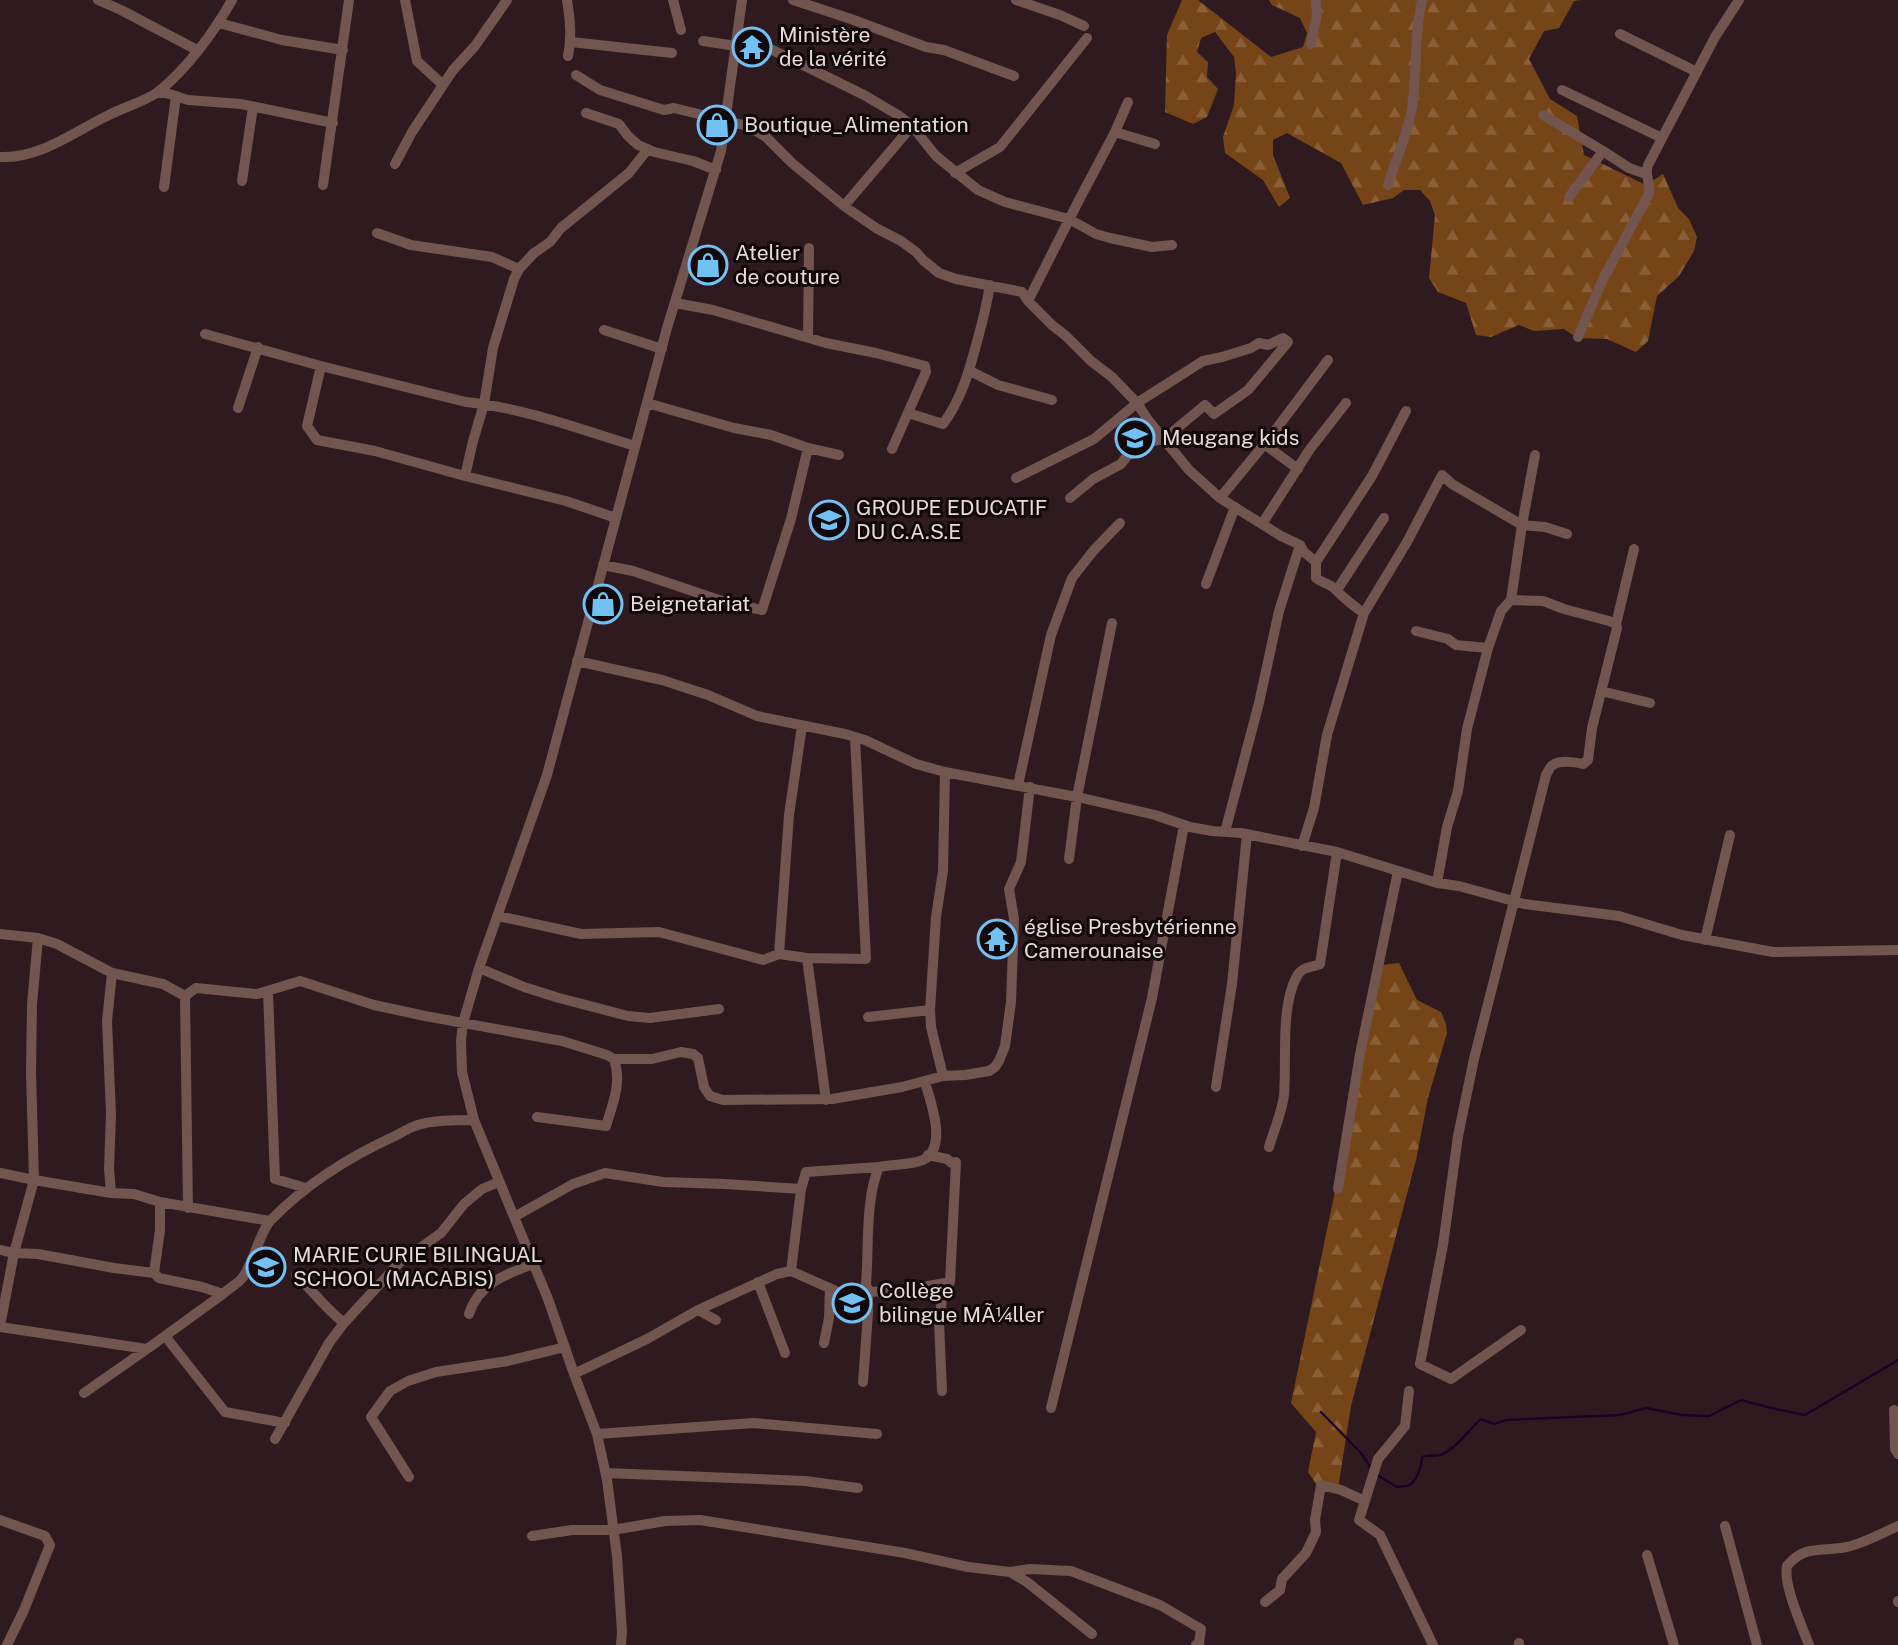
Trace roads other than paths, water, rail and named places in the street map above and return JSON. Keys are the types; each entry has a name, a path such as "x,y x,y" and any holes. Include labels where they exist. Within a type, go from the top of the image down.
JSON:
{"street":[{"path":"98,0 197,50"},
{"path":"0,158 39,149 156,93 197,50 219,23 232,0"},
{"path":"323,185 349,0"},
{"path":"405,0 417,61 443,85"},
{"path":"395,164 412,132 453,70 475,46 508,0"},
{"path":"567,0 571,42 568,56"},
{"path":"673,0 681,30"},
{"path":"621,1645 617,1556 606,1474 597,1434 533,1264 474,1121 460,1055 463,1023 479,968 547,775 662,349 716,170 743,0"},
{"path":"793,0 1014,76"},
{"path":"1016,0 1084,26"},
{"path":"1311,44 1317,14 1316,0"},
{"path":"1388,185 1411,116 1416,39 1422,0"},
{"path":"1578,337 1604,279 1649,194 1647,169 1715,37 1739,0"},
{"path":"219,23 282,40 343,50"},
{"path":"738,33 864,95 898,115 912,126 931,151 955,173 994,198 1069,219 1096,234 1110,238 1152,247 1172,245"},
{"path":"1620,34 1697,72"},
{"path":"955,173 1000,147 1087,38"},
{"path":"703,41 736,46"},
{"path":"571,42 672,53"},
{"path":"576,75 600,90 664,110 674,108 747,126 766,137 792,163 844,206 901,241 939,273 1022,292 1091,362 1112,377 1137,402 1148,420 1189,470 1220,498 1280,536 1300,545 1316,562"},
{"path":"1562,90 1662,138"},
{"path":"156,93 188,100 253,107 333,123"},
{"path":"164,187 176,96"},
{"path":"1028,301 1128,103"},
{"path":"242,181 253,107"},
{"path":"586,113 619,124 638,145 693,160 716,170"},
{"path":"1543,115 1629,168 1646,174"},
{"path":"844,206 912,126"},
{"path":"1115,132 1155,144"},
{"path":"465,476 484,404 493,348 519,270 534,253 550,242 561,228 629,173 648,149"},
{"path":"1569,197 1603,151"},
{"path":"377,233 411,245 492,257 519,270"},
{"path":"808,338 809,248"},
{"path":"908,413 943,424 952,412 970,371 990,285"},
{"path":"675,303 742,317 808,338 925,366 926,372 892,449"},
{"path":"604,330 662,349"},
{"path":"205,334 466,402 556,421 635,446"},
{"path":"1017,478 1094,439 1137,402 1203,361 1251,348 1259,343 1268,345 1283,338 1288,342 1248,390 1214,414 1205,405 1164,439 1153,441 1127,456 1121,464 1093,479 1070,498"},
{"path":"238,408 258,347"},
{"path":"1220,498 1328,360"},
{"path":"321,366 307,426 317,440 375,450 566,501 616,518"},
{"path":"970,371 998,385 1052,400"},
{"path":"647,403 839,455"},
{"path":"1262,524 1310,449 1346,403"},
{"path":"1364,613 1337,590 1316,578 1316,562 1372,476 1406,411"},
{"path":"1264,444 1298,469"},
{"path":"603,565 633,571 725,602 761,610 791,519 808,448"},
{"path":"1437,883 1447,827 1458,791 1467,729 1488,648 1501,611 1511,600 1535,456"},
{"path":"1302,846 1314,808 1327,735 1364,613 1408,542 1442,475 1452,484 1522,525 1545,527 1567,534"},
{"path":"1206,584 1235,507"},
{"path":"1337,590 1384,518"},
{"path":"1018,785 1051,635 1072,578 1120,523"},
{"path":"1225,832 1259,703 1279,611 1300,545"},
{"path":"1521,1330 1451,1379 1420,1364 1443,1245 1458,1136 1474,1059 1546,775 1550,766 1555,764 1583,764 1588,760 1592,728 1634,549"},
{"path":"1511,600 1544,601 1616,624"},
{"path":"1069,859 1077,797 1112,624"},
{"path":"1416,631 1448,639 1456,645 1488,648"},
{"path":"577,661 662,680 708,695 757,716 826,729 865,740 916,764 945,772 1077,797 1212,831 1247,834 1337,852 1437,883 1459,886 1513,901 1619,916 1682,935 1773,952 1898,950"},
{"path":"1601,691 1650,703"},
{"path":"779,954 789,815 802,726"},
{"path":"498,916 581,934 659,932 763,960 779,954 807,958 866,959 855,737"},
{"path":"943,1076 931,1027 930,1010 936,917 943,871 945,772"},
{"path":"184,996 196,988 257,994 300,981 374,1005 562,1041 614,1059 652,1059 687,1052 698,1058 704,1087 710,1096 723,1100 826,1100 925,1082 943,1076 989,1071 999,1061 1005,1046 1011,1002 1014,919 1009,889 1021,862 1030,787"},
{"path":"1051,1408 1152,998 1184,825"},
{"path":"1216,1087 1232,984 1247,834"},
{"path":"1705,940 1730,835"},
{"path":"1269,1147 1283,1097 1286,1023 1291,995 1298,973 1304,968 1320,964 1337,852"},
{"path":"1338,1189 1360,1054 1398,871"},
{"path":"0,934 57,944 112,973 163,984 184,996"},
{"path":"38,939 32,1003 34,1180 14,1253 0,1326 147,1349"},
{"path":"807,958 826,1100"},
{"path":"479,968 559,998 628,1016 650,1018 719,1009"},
{"path":"111,1193 107,1021 112,973"},
{"path":"268,991 275,1179 306,1188"},
{"path":"184,996 188,1208"},
{"path":"868,1017 930,1010"},
{"path":"537,1117 606,1126 618,1086 618,1070 614,1059"},
{"path":"791,1271 801,1189 806,1172 922,1161 935,1149 935,1121 925,1082"},
{"path":"84,1394 242,1280 266,1227 306,1188 373,1146 415,1126 445,1121 474,1121"},
{"path":"574,1374 698,1310 778,1274 791,1271 845,1295 856,1296 868,1292 907,1290 950,1282 956,1162 928,1155"},
{"path":"863,1382 869,1312 866,1284 868,1227 879,1167"},
{"path":"0,1173 111,1193 134,1194 188,1208 271,1221"},
{"path":"514,1217 573,1184 605,1173 663,1182 801,1189"},
{"path":"275,1438 329,1343 344,1323 399,1263 441,1233 464,1204 482,1189 499,1182"},
{"path":"154,1273 160,1230 159,1202"},
{"path":"0,1250 154,1273 159,1278 223,1294"},
{"path":"469,1314 481,1291 497,1279 533,1264"},
{"path":"296,1275 316,1293 330,1312 344,1323"},
{"path":"758,1282 785,1353"},
{"path":"942,1391 939,1322 944,1283"},
{"path":"824,1343 829,1318 830,1288"},
{"path":"698,1310 716,1320"},
{"path":"166,1336 225,1412 285,1423"},
{"path":"409,1477 371,1417 390,1391 408,1381 436,1372 508,1361 565,1347"},
{"path":"1409,1391 1405,1426 1378,1460 1359,1520 1380,1535 1433,1645"},
{"path":"1894,1410 1895,1449 1898,1454"},
{"path":"597,1434 754,1423 877,1434"},
{"path":"606,1474 805,1481 858,1488"},
{"path":"1265,1602 1280,1590 1282,1579 1306,1553 1316,1532 1315,1520 1321,1485 1365,1501"},
{"path":"0,1520 45,1536 50,1545 7,1645"},
{"path":"532,1536 572,1530 613,1530 665,1521 700,1520 905,1553 968,1567 1010,1572 1031,1569 1071,1571 1160,1605 1201,1629 1199,1643 1196,1645"},
{"path":"1726,1526 1757,1645"},
{"path":"1809,1645 1786,1577 1787,1566 1812,1549 1848,1547 1898,1526"},
{"path":"1647,1555 1674,1645"},
{"path":"1010,1572 1027,1582 1092,1634"}],"waterway":[{"path":"1377,1475 1397,1487 1409,1485 1417,1476 1422,1457 1448,1451 1481,1419 1494,1424 1507,1420 1620,1415 1646,1408 1682,1415 1709,1416 1741,1400 1805,1415 1898,1360"},
{"path":"1321,1412 1361,1453 1371,1468"}],"place":[{"name":"Ministère de la vérité","path":"752,47"},
{"name":"Boutique_Alimentation","path":"717,125"},
{"name":"Atelier de couture","path":"708,265"},
{"name":"Meugang kids","path":"1135,438"},
{"name":"GROUPE EDUCATIF DU C.A.S.E","path":"829,520"},
{"name":"Beignetariat","path":"603,604"},
{"name":"église Presbytérienne Camerounaise","path":"997,939"},
{"name":"MARIE CURIE BILINGUAL SCHOOL (MACABIS)","path":"266,1267"},
{"name":"Collège bilingue MÃ¼ller","path":"852,1303"}]}
